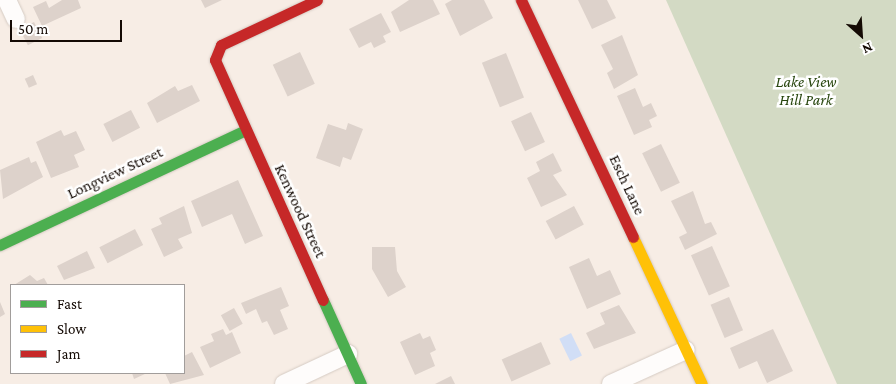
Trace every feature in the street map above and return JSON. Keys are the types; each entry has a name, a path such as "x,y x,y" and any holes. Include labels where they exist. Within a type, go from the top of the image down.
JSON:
{"street":[{"path":"7,0 16,19"},
{"name":"Kenwood Street","path":"317,0 216,51 217,69 361,384"},
{"name":"Esch Lane","path":"521,0 702,384"},
{"name":"Longview Street","path":"0,246 245,130"},
{"path":"611,384 686,350"},
{"path":"284,384 348,354"}],"green space":[{"name":"Lake View Hill Park","path":"666,0 896,0 896,384 837,384"}],"water":[{"path":"571,333 582,355 570,361 559,339"}],"building":[{"path":"62,0 78,0 81,8 42,26 33,7 46,1 49,8"},
{"path":"201,0 222,0 205,8"},
{"path":"409,0 433,0 440,14 400,32 391,12"},
{"path":"452,0 484,0 493,18 460,36 445,4"},
{"path":"578,0 607,0 616,18 592,29"},
{"path":"381,13 391,32 383,36 386,42 374,48 371,42 359,48 349,29"},
{"path":"34,22 42,38 28,45 20,29"},
{"path":"622,35 638,75 614,89 607,73 613,69 601,45"},
{"path":"300,52 315,84 288,96 273,65"},
{"path":"506,53 524,98 500,107 482,63"},
{"path":"33,75 37,84 29,88 25,79"},
{"path":"192,85 200,101 157,123 147,103 175,86 178,91"},
{"path":"635,88 643,107 651,103 657,116 649,120 652,127 634,135 617,96"},
{"path":"131,110 140,128 112,142 103,124"},
{"path":"531,112 545,142 525,151 511,121"},
{"path":"348,123 363,129 351,160 343,157 340,167 316,158 328,124 346,130"},
{"path":"61,130 64,136 76,131 85,150 74,155 79,167 51,178 36,142"},
{"path":"661,144 680,183 661,192 642,153"},
{"path":"553,153 562,171 553,175 567,195 541,207 527,178 540,171 536,162"},
{"path":"29,157 31,163 36,161 43,177 3,199 0,170"},
{"path":"238,180 263,236 245,244 232,214 202,227 191,201"},
{"path":"693,191 705,224 711,222 717,234 685,250 679,237 687,233 671,201"},
{"path":"184,206 192,233 178,239 183,248 164,257 151,229 162,224 159,218"},
{"path":"574,206 584,225 556,240 546,221"},
{"path":"135,229 143,245 108,263 99,247"},
{"path":"712,246 730,286 709,296 691,255"},
{"path":"372,247 395,247 397,271 406,287 388,297 372,269"},
{"path":"87,251 95,268 64,280 57,266"},
{"path":"589,258 597,276 610,270 621,294 587,309 569,267"},
{"path":"30,275 37,281 44,278 47,284 16,284"},
{"path":"281,287 289,306 280,310 288,329 274,335 267,321 262,323 256,309 246,314 241,303"},
{"path":"729,297 743,330 725,338 711,305"},
{"path":"0,302 5,314 0,317"},
{"path":"619,305 636,333 594,349 586,333 605,324 600,313"},
{"path":"234,308 243,324 230,331 221,315"},
{"path":"223,329 226,335 232,332 241,353 210,368 200,347 214,341 211,334"},
{"path":"773,329 793,371 767,383 757,361 739,369 730,348"},
{"path":"420,333 423,339 430,336 436,350 430,353 435,366 415,375 400,342"},
{"path":"541,342 551,364 511,381 502,359"},
{"path":"192,352 204,375 170,384 165,374 185,374 185,356"},
{"path":"132,374 145,374 134,379"},
{"path":"451,376 455,384 435,384"}],"traffic: fast":[{"path":"0,245 245,130"},
{"path":"323,300 361,384"}],"traffic: slow":[{"path":"633,237 702,384"}],"traffic: jam":[{"path":"317,0 221,45 215,60 323,300"},
{"path":"521,0 633,237"}]}
